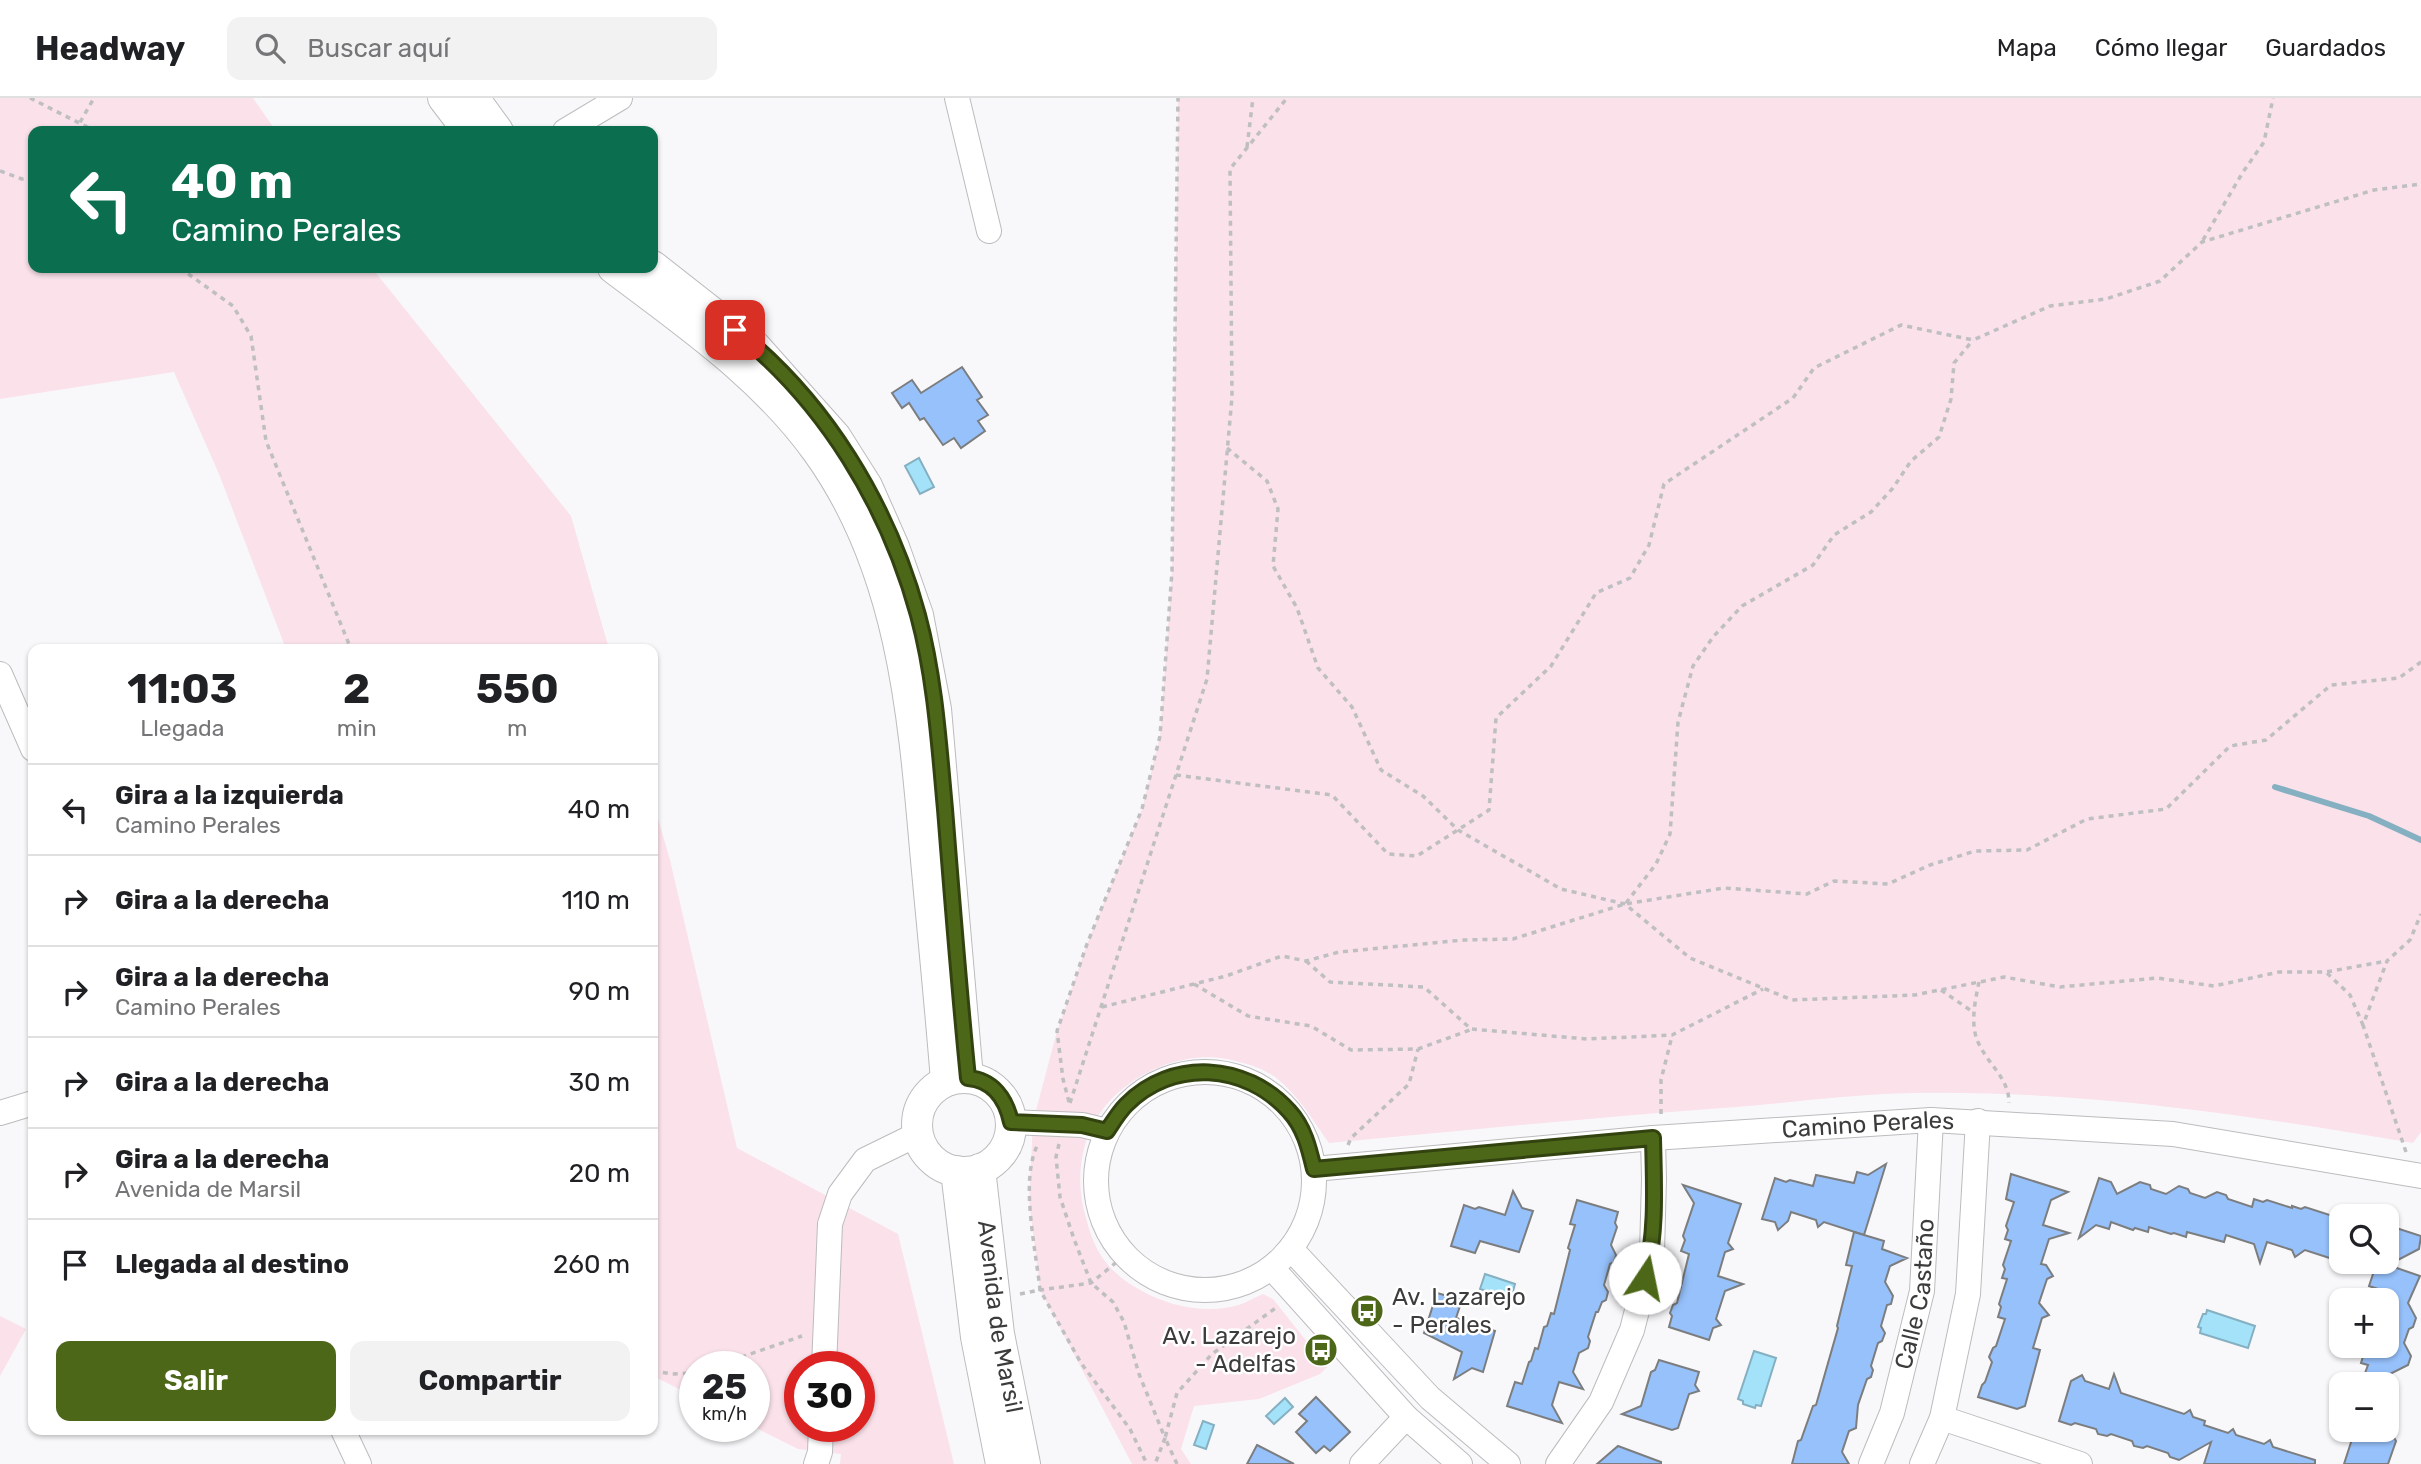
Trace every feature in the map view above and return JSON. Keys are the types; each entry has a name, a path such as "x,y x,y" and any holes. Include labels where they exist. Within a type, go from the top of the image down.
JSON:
{"street":[{"path":"443,98 463,126"},
{"path":"474,98 494,126"},
{"path":"573,126 620,98"},
{"path":"957,98 989,231"},
{"path":"658,270 755,346 810,406 836,437 867,486 894,547 918,615 936,709 953,1074"},
{"path":"620,273 738,364 785,413 816,450 848,498 874,558 895,621 914,721 953,1074"},
{"path":"0,674 28,738"},
{"path":"1209,1071 1240,1077 1268,1091 1291,1112 1307,1139 1314,1169 1311,1207 1306,1225 1291,1250 1272,1268 1244,1284 1212,1291 1180,1289 1149,1276 1124,1255 1108,1234 1098,1209 1095,1182 1098,1156 1107,1131 1125,1105 1150,1086 1178,1074 1209,1071"},
{"path":"911,1137 930,1158 945,1168 958,1172 989,1165 1002,1153 1009,1139 1011,1122 1008,1107 999,1093 987,1083 953,1074"},
{"path":"825,1351 830,1224 840,1194 865,1160 911,1137 922,1102 932,1090 953,1074"},
{"path":"0,1113 28,1105"},
{"name":"Camino Perales","path":"1314,1169 1657,1138 1931,1120 2173,1133 2416,1175"},
{"name":"Calle Castaño","path":"1871,1464 1892,1413 1922,1291 1931,1120"},
{"name":"Calle Castaño","path":"1922,1464 1942,1418 1968,1294 1978,1121"},
{"path":"1011,1122 1062,1129 1107,1131"},
{"path":"1558,1464 1601,1402 1632,1330 1652,1252 1657,1138"},
{"name":"Avenida de Marsil","path":"958,1172 976,1337 1001,1464"},
{"name":"Avenida de Marsil","path":"958,1172 999,1334 1025,1464"},
{"path":"1291,1250 1430,1398 1508,1464"},
{"path":"1272,1268 1406,1417 1460,1464"},
{"path":"1362,1464 1406,1417"},
{"path":"1942,1418 2080,1464"},
{"path":"345,1435 359,1464"},
{"path":"816,1464 820,1442"}],"path":[{"path":"30,98 80,125 94,98"},
{"path":"1178,98 1172,571 1160,736 1142,809 1087,944 1058,1031 1063,1079 1070,1104 1207,679 1232,397 1230,169 1287,98"},
{"path":"1247,149 1253,98"},
{"path":"1625,904 1656,864 1670,834 1678,723 1693,666 1713,637 1742,606 1813,565 1834,535 1871,512 1893,488 1911,461 1939,437 1951,399 1954,363 1973,340 2050,306 2106,299 2160,281 2202,242 2264,142 2273,98"},
{"path":"0,171 28,179"},
{"path":"2202,242 2374,190 2421,184"},
{"path":"187,273 233,306 251,336 266,441 349,644"},
{"path":"1176,775 1332,795 1388,854 1417,856 1489,810 1496,718 1550,666 1596,593 1630,578 1649,545 1664,484 1793,398 1814,368 1901,325 1973,340"},
{"path":"1227,448 1267,481 1278,509 1273,566 1297,608 1318,668 1352,707 1381,770 1423,796 1458,830 1562,889 1625,904 1690,958 1792,1000 1915,995 2004,978 2060,988 2157,978 2214,986 2279,972 2326,972 2387,961"},
{"path":"1101,1007 1226,976 1282,956 1306,961 1339,952 1464,940 1513,939 1625,904 1724,888 1807,894 1834,881 1888,884 1930,865 1975,851 2027,850 2087,820 2166,809 2230,746 2266,740 2331,685 2399,678 2421,662"},
{"path":"2363,1025 2387,961 2410,940 2421,914"},
{"path":"1306,961 1330,982 1424,986 1471,1029"},
{"path":"2326,972 2350,995 2416,1175"},
{"path":"1979,982 1973,1012 1978,1045 1998,1071 2009,1095 2009,1123"},
{"path":"1195,984 1248,1017 1311,1026 1351,1050 1418,1049 1471,1029 1587,1039 1672,1035 1763,989"},
{"path":"1941,990 1973,1012"},
{"path":"1657,1138 1661,1080 1672,1035"},
{"path":"1347,1147 1351,1138 1409,1084 1418,1049"},
{"path":"953,1074 926,1076 907,1116 899,1123 911,1137 909,1153 958,1172"},
{"path":"1062,1129 1056,1157 1060,1197 1091,1283 1113,1302 1124,1322 1139,1374 1177,1464"},
{"path":"1062,1129 1042,1136 1032,1156 1029,1200 1041,1290 1081,1363 1130,1429 1147,1464"},
{"path":"1017,1294 1091,1283 1124,1255"},
{"path":"1155,1464 1177,1393 1212,1354 1285,1302"},
{"path":"758,1351 804,1335 825,1337"},
{"path":"658,1372 679,1374"}],"shaded area":[{"path":"0,98 253,98 273,126 28,126 28,273 376,273 571,516 608,644 284,644 219,474 174,372 0,399"},
{"path":"1178,98 2421,98 2421,1132 2413,1143 2164,1106 2039,1096 1913,1093 1851,1096 1329,1143 1294,1095 1268,1073 1227,1059 1205,1057 1183,1060 1140,1076 1121,1090 1093,1124 1085,1145 1080,1182 1084,1209 1094,1242 1105,1261 1130,1284 1153,1297 1177,1305 1215,1309 1239,1305 1263,1294 1273,1299 1327,1367 1320,1374 1259,1399 1194,1406 1181,1449 1191,1464 1132,1464 1040,1290 1029,1200 1033,1122 1057,1031 1087,944 1142,809 1160,736 1172,571"},
{"path":"658,818 737,1148 898,1234 954,1464 840,1464 841,1454 798,1449 770,1435 770,1351 679,1351 679,1389 658,1378"},
{"path":"0,1316 26,1329 0,1376"}],"water":[{"path":"919,458 934,487 920,494 905,466"},
{"path":"1485,1274 1515,1284 1511,1299 1480,1289"},
{"path":"2207,1310 2255,1326 2248,1348 2200,1333 2201,1328 2198,1327"},
{"path":"1754,1351 1776,1358 1761,1406 1756,1405 1755,1408 1738,1399"},
{"path":"1285,1398 1293,1407 1274,1424 1266,1416"},
{"path":"1203,1421 1214,1425 1206,1449 1194,1445"}],"building":[{"path":"962,367 982,397 977,400 988,415 978,421 985,431 961,448 954,438 943,445 924,418 920,420 909,403 902,408 892,393 912,380 921,393"},
{"path":"1886,1164 1864,1235 1824,1222 1818,1227 1816,1220 1791,1212 1788,1221 1778,1230 1775,1222 1762,1219 1775,1178 1813,1186 1816,1175 1854,1183 1857,1172 1868,1175"},
{"path":"2011,1174 2068,1192 2051,1200 2043,1225 2069,1233 2049,1239 2041,1264 2046,1265 2053,1276 2047,1279 2039,1303 2049,1315 2042,1318 2033,1348 2040,1350 2025,1406 2017,1409 1978,1397 1992,1362 1989,1357 1996,1346 2005,1319 1998,1317 2007,1279 2002,1278 2005,1269 2003,1265 2011,1241 2005,1239 2008,1230 2006,1226 2014,1202 2006,1199"},
{"path":"2099,1178 2111,1182 2117,1194 2140,1182 2166,1194 2179,1186 2205,1198 2217,1192 2226,1195 2228,1199 2252,1207 2254,1199 2263,1202 2267,1200 2329,1215 2329,1258 2305,1250 2295,1257 2292,1250 2267,1242 2260,1263 2254,1244 2226,1235 2224,1242 2187,1232 2186,1237 2149,1227 2148,1232 2135,1228 2133,1230 2111,1222 2109,1229 2096,1225 2079,1238"},
{"path":"1683,1185 1741,1204 1728,1243 1733,1249 1725,1252 1718,1276 1743,1284 1725,1291 1716,1319 1721,1325 1713,1328 1709,1340 1669,1327 1672,1316 1670,1313 1673,1305 1677,1303 1689,1254 1681,1251 1694,1203"},
{"path":"1513,1191 1522,1208 1533,1211 1519,1252 1480,1241 1475,1253 1451,1246 1464,1205 1505,1215"},
{"path":"1577,1200 1618,1212 1615,1223 1617,1227 1611,1245 1616,1255 1614,1262 1610,1264 1604,1285 1608,1292 1606,1300 1596,1312 1588,1337 1588,1348 1579,1353 1573,1372 1583,1389 1559,1382 1552,1405 1562,1423 1507,1406 1515,1382 1522,1384 1535,1348 1538,1349 1544,1327 1547,1326 1551,1313 1554,1314 1570,1250 1568,1248 1575,1225 1570,1224"},
{"path":"2399,1229 2421,1236 2419,1249 2399,1259"},
{"path":"1854,1232 1884,1241 1882,1249 1907,1258 1890,1266 1885,1282 1893,1296 1891,1304 1887,1305 1881,1326 1885,1333 1882,1341 1878,1343 1871,1366 1871,1377 1867,1379 1858,1405 1856,1428 1849,1431 1842,1452 1849,1464 1792,1464 1798,1441 1801,1440 1813,1406 1816,1405 1838,1328 1852,1266 1846,1265"},
{"path":"2399,1269 2420,1276 2408,1303 2416,1318 2404,1343 2411,1356 2408,1365 2394,1372 2365,1372 2368,1365 2361,1363 2362,1358 2399,1358 2399,1288 2369,1286 2373,1274 2399,1274"},
{"path":"1437,1293 1462,1300 1456,1318 1495,1331 1483,1372 1472,1368 1454,1379 1462,1352 1424,1333"},
{"path":"1659,1360 1699,1372 1695,1385 1699,1391 1689,1394 1678,1428 1672,1430 1622,1414 1641,1406 1651,1372 1655,1370"},
{"path":"2114,1374 2121,1393 2184,1414 2190,1410 2193,1417 2205,1421 2204,1425 2228,1433 2233,1429 2236,1435 2264,1444 2270,1440 2273,1447 2315,1460 2315,1464 2204,1464 2211,1442 2179,1460 2147,1446 2134,1446 2132,1441 2111,1434 2098,1434 2096,1429 2059,1421 2071,1381 2082,1375 2085,1381 2109,1389"},
{"path":"1316,1397 1350,1432 1330,1451 1324,1446 1316,1453 1296,1432 1307,1421 1299,1414"},
{"path":"2351,1442 2396,1442 2388,1464 2344,1464"},
{"path":"1257,1445 1294,1464 1247,1464"},
{"path":"1618,1446 1661,1462 1661,1464 1597,1464"}],"waterway":[{"path":"2275,787 2369,816 2421,840"}],"place":[{"name":"Av. Lazarejo - Perales","path":"1367,1311"},
{"name":"Av. Lazarejo - Adelfas","path":"1321,1350"}],"route":[{"path":"735,330 755,346 836,437 867,486 894,547 918,615 936,709 968,1078 987,1083 999,1093 1008,1107 1011,1122 1082,1125 1107,1131 1125,1105 1150,1086 1178,1074 1209,1071 1240,1077 1268,1091 1291,1112 1307,1139 1314,1169 1653,1138 1652,1252 1645,1278"}]}
